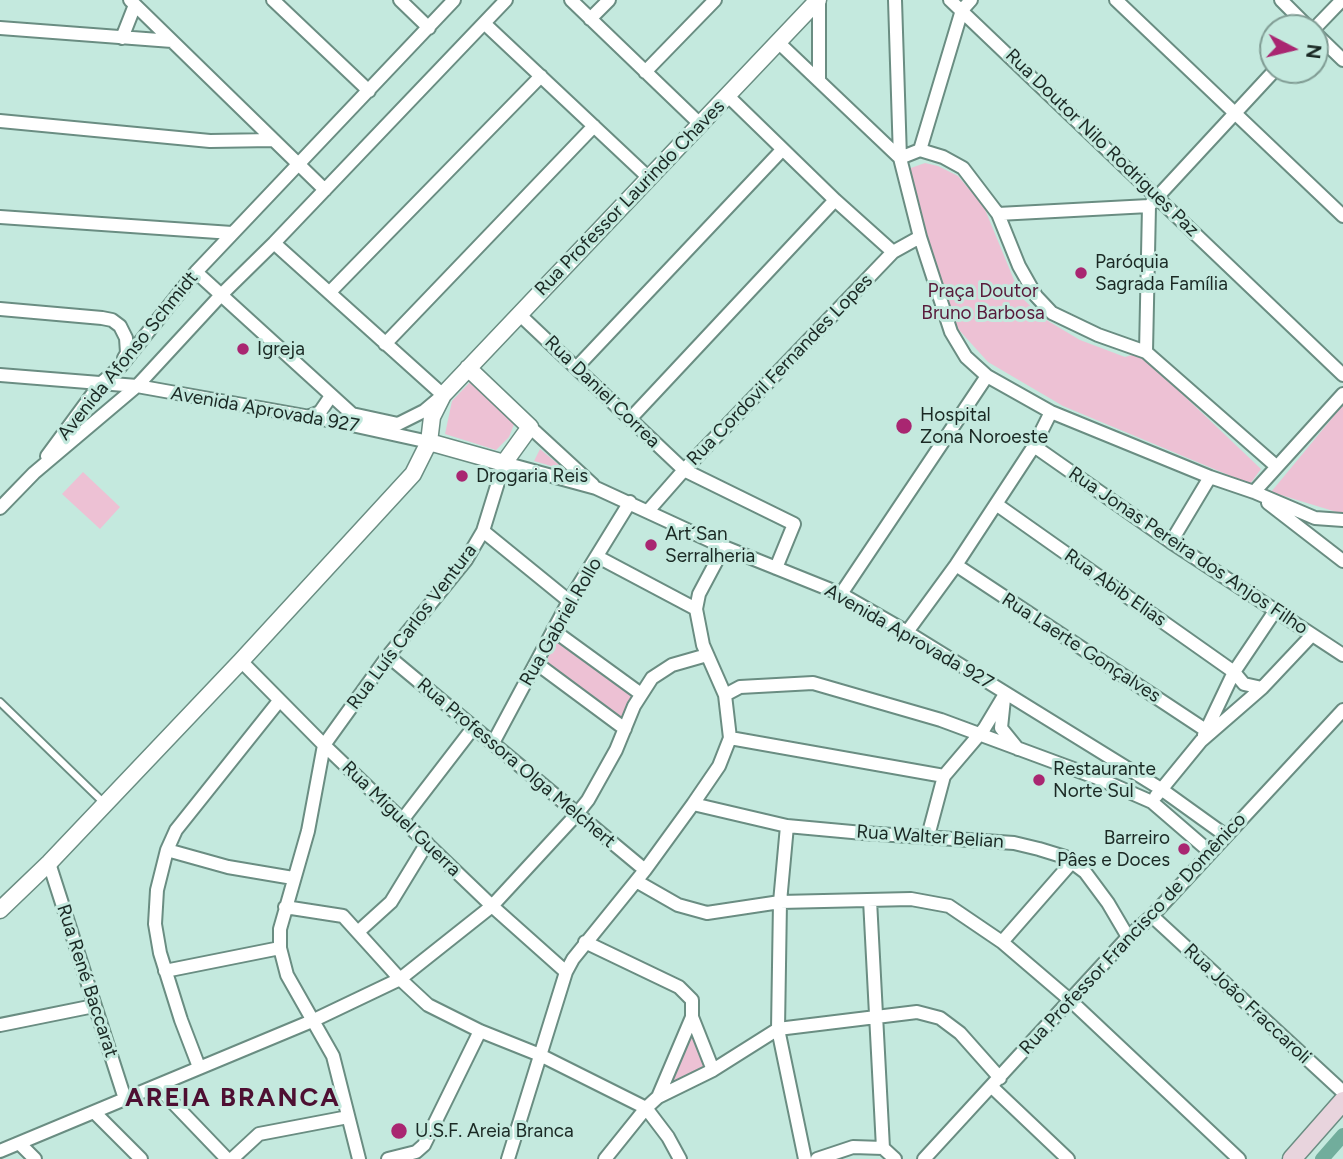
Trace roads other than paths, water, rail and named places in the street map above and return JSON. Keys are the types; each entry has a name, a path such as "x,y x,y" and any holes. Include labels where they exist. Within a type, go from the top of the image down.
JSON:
{"main road":[{"path":"1292,1159 1343,1101"}],"street":[{"path":"273,0 369,92"},
{"path":"400,0 429,27"},
{"name":"Avenida Afonso Schmidt","path":"34,473 100,384 120,367 196,272 454,0"},
{"name":"Avenida Afonso Schmidt","path":"34,473 137,386 221,295 275,243 506,0"},
{"path":"571,0 700,124"},
{"path":"590,19 609,0"},
{"path":"645,72 715,0"},
{"path":"818,0 819,81"},
{"name":"Rua Professor Laurindo Chaves","path":"443,395 818,0"},
{"path":"895,0 900,158 920,237 951,332 966,356 987,376 1052,412 1315,518 1343,520"},
{"name":"Rua Doutor Nilo Rodrigues Paz","path":"950,0 1153,201 1343,375"},
{"path":"920,150 962,10 971,0"},
{"path":"1116,0 1343,216"},
{"path":"1281,0 1296,14"},
{"path":"1329,15 1342,0"},
{"path":"122,38 133,3 325,190"},
{"path":"484,23 649,178"},
{"path":"0,28 172,41"},
{"path":"778,42 900,158"},
{"path":"1329,46 1343,60"},
{"path":"330,292 541,76"},
{"path":"1146,352 1153,201 1262,84"},
{"path":"728,96 782,150 893,252"},
{"path":"0,121 209,141 273,140"},
{"path":"385,344 593,126"},
{"path":"576,368 782,150"},
{"path":"900,158 920,150 943,157 963,168 998,214 1018,266 1037,296 1052,313 1098,335 1146,352 1276,466"},
{"path":"631,419 835,200"},
{"path":"998,214 1153,201"},
{"path":"0,217 232,233"},
{"name":"Rua Cordovil Fernandes Lopes","path":"648,511 893,252 920,237"},
{"path":"275,243 443,395"},
{"path":"196,272 352,414 398,424 424,411 443,395"},
{"path":"0,309 112,320 120,326 128,345 120,367"},
{"name":"Rua Daniel Correa","path":"519,314 684,470 794,524 776,568"},
{"path":"468,368 596,488"},
{"name":"Avenida Aprovada 927","path":"0,375 137,386 309,417 429,442 596,488 724,547 841,594 1161,789 1225,835"},
{"path":"841,594 987,376"},
{"path":"1254,492 1343,394"},
{"path":"0,910 241,661 413,474 429,442 432,417 443,395"},
{"path":"309,417 320,411 331,396"},
{"path":"907,632 956,565 1034,446 1052,412"},
{"path":"504,463 530,427"},
{"name":"Rua Jonas Pereira dos Anjos Filho","path":"1034,446 1171,542 1343,655"},
{"name":"Rua Luís Carlos Ventura","path":"324,745 388,656 466,560 483,531 504,463"},
{"path":"0,508 34,473"},
{"path":"1171,542 1210,477"},
{"path":"1254,492 1343,561"},
{"name":"Rua Gabriel Rollo","path":"493,743 569,601 630,502"},
{"name":"Rua Abib Elias","path":"996,504 1234,672 1244,684 1262,688"},
{"path":"483,531 569,601"},
{"path":"508,1159 566,972 585,942 645,870 693,804 719,766 730,738 725,695 707,654 696,609 699,594 724,547"},
{"path":"598,557 696,609"},
{"name":"Rua Laerte Gonçalves","path":"956,565 1205,735"},
{"path":"1205,735 1234,672 1275,611"},
{"path":"553,631 642,694"},
{"path":"1152,802 1205,735 1262,688 1312,635"},
{"path":"0,1151 312,1021 400,979 492,906 576,815 588,800 616,750 634,706 652,678 672,665 707,654"},
{"name":"Rua Professora Olga Melchert","path":"388,656 645,870"},
{"name":"Rua Miguel Guerra","path":"241,661 324,745 492,906 566,972"},
{"path":"536,663 625,729"},
{"path":"725,695 740,687 813,683 941,720 1095,777 1152,802 1210,852"},
{"path":"929,836 944,776 979,734 1005,695"},
{"path":"1005,695 1001,728 1018,749"},
{"path":"199,1067 165,971 155,924 157,890 167,850 176,830 279,701"},
{"name":"Rua Professor Francisco de Domênico","path":"924,1159 1128,937 1152,916 1343,710"},
{"path":"402,819 473,728"},
{"path":"730,738 944,776"},
{"path":"324,745 308,831 285,907 279,947 287,975 333,1056 359,1159"},
{"name":"Rua Walter Belian","path":"693,804 787,826 1014,843 1065,857 1085,872 1128,937"},
{"path":"787,826 780,902 778,1029 805,1159"},
{"path":"359,932 391,901 427,843"},
{"path":"167,850 228,867 293,878"},
{"path":"1002,942 1072,862"},
{"name":"Rua René Baccarat","path":"48,863 125,1099"},
{"path":"636,881 678,905 707,913 780,902 911,899 948,906 1002,942 1071,1001 1238,1159"},
{"path":"870,900 883,1148"},
{"path":"285,907 343,916 400,979 428,1005 480,1031 540,1055 646,1108 668,1137 680,1159"},
{"name":"Rua João Fraccaroli","path":"1152,916 1343,1092"},
{"path":"585,942 679,986 692,1000 692,1017 713,1070"},
{"path":"165,971 279,947"},
{"path":"0,1025 94,1006"},
{"path":"605,1159 658,1097 713,1070 778,1029 916,1012 940,1018 960,1033 996,1082 1068,1159"},
{"path":"658,1097 692,1017"},
{"path":"388,1159 416,1152 424,1145 480,1031"},
{"path":"157,1086 229,1159 259,1134 348,1117"},
{"path":"95,1113 141,1159"},
{"path":"20,1144 35,1159"},
{"path":"817,1159 853,1147 883,1148 895,1159"}],"lane":[{"path":"0,702 104,804"}],"waterway":[{"path":"1322,1159 1343,1135"}],"place":[{"name":"Paróquia Sagrada Família","path":"1081,273"},
{"name":"Igreja","path":"243,349"},
{"name":"Hospital Zona Noroeste","path":"904,426"},
{"name":"Drogaria Reis","path":"462,476"},
{"name":"Art´San Serralheria","path":"651,545"},
{"name":"Restaurante Norte Sul","path":"1039,780"},
{"name":"Barreiro Pâes e Doces","path":"1184,849"},
{"name":"U.S.F. Areia Branca","path":"399,1131"}],"district":[{"name":"AREIA BRANCA","path":"233,1098"}],"park label":[{"name":"Praça Doutor Bruno Barbosa","path":"983,302"}]}
